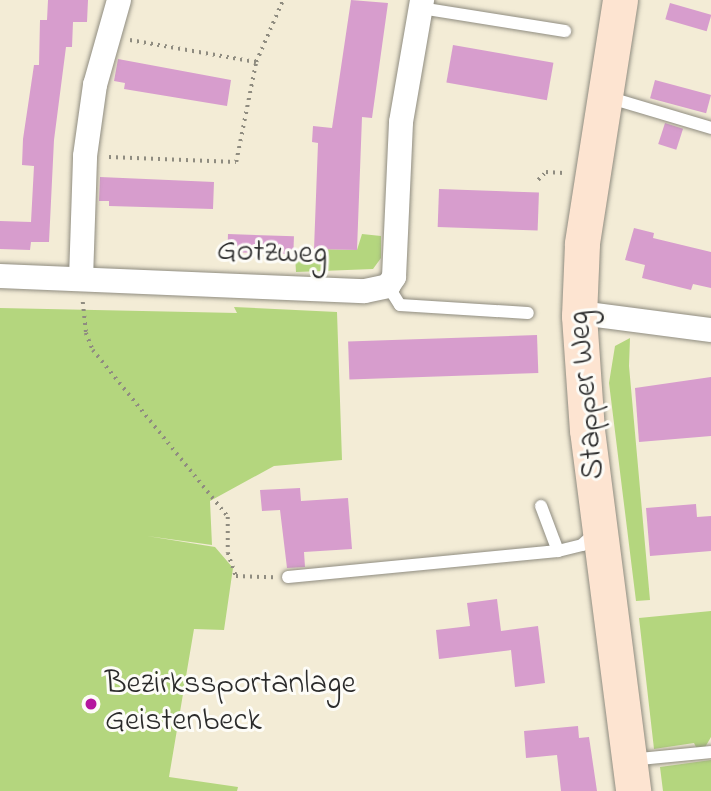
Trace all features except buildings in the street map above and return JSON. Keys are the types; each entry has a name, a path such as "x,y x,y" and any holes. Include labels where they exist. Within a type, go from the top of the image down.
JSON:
{"main road":[{"name":"Stapper Weg","path":"620,0 582,244 580,313 600,527 631,776"}],"street":[{"path":"81,279 85,156 107,36 119,0"},
{"path":"388,286 394,277 401,122 421,4"},
{"name":"Gotzweg","path":"0,276 365,291 388,286"},
{"path":"580,313 711,330"}],"lane":[{"path":"421,4 565,31"},
{"path":"603,96 711,128"},
{"path":"388,286 400,306 528,313"},
{"path":"541,506 558,551"},
{"path":"288,577 558,551 582,545 600,527"},
{"path":"631,776 711,752"}],"path":[{"path":"85,156 236,162 256,62 283,0"},
{"path":"107,36 256,62"},
{"path":"81,279 88,342 177,459 221,505 228,517 228,553 236,576 288,577"}],"green space":[{"path":"362,234 381,236 381,258 373,269 296,272 295,256 320,258 319,249 357,250"},
{"path":"234,307 337,312 342,460 274,466 210,501 212,545 147,536 215,547 233,568 224,630 194,629 169,777 238,787 237,791 0,791 0,308 237,313"},
{"path":"630,338 629,366 650,600 636,601 609,383 615,346"},
{"path":"711,611 711,737 704,749 697,749 694,743 654,749 639,618"},
{"path":"711,760 711,791 663,791 660,767"}],"place":[{"name":"Bezirkssportanlage Geistenbeck","path":"91,704"}]}
